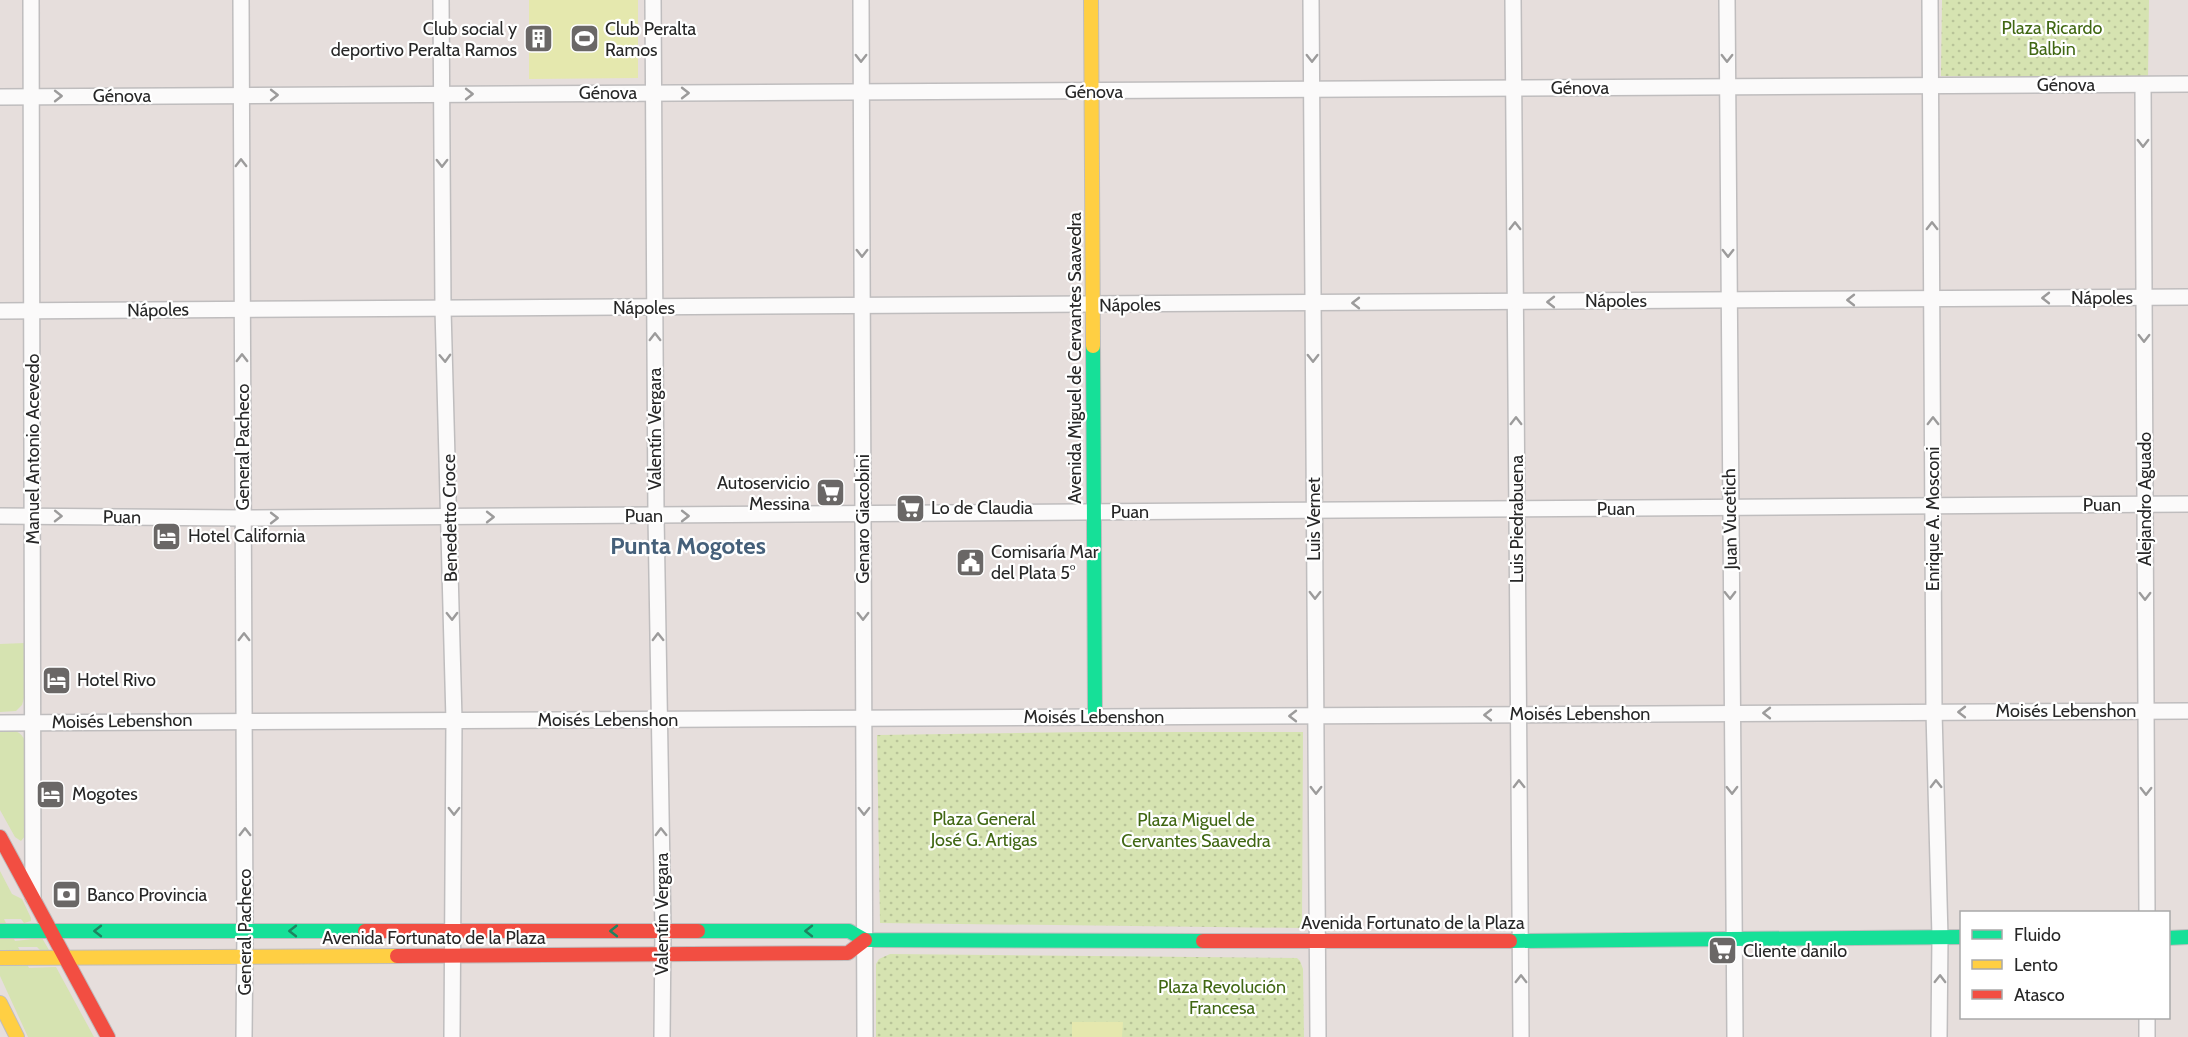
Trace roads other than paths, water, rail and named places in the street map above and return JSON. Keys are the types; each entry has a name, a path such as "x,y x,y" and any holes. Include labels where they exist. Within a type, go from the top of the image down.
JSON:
{"main road":[{"name":"Avenida Miguel de Cervantes Saavedra","path":"1091,0 1095,717"},
{"path":"0,837 108,1037"},
{"name":"Avenida Fortunato de la Plaza","path":"0,931 849,931 865,940 1317,942 1960,937"},
{"path":"2170,938 2188,938"},
{"name":"Avenida Fortunato de la Plaza","path":"0,958 848,952 865,940"},
{"path":"0,1004 17,1037"}],"street":[{"name":"Manuel Antonio Acevedo","path":"31,0 33,898"},
{"name":"General Pacheco","path":"241,0 244,1037"},
{"name":"Benedetto Croce","path":"441,0 443,309 454,720 452,1037"},
{"name":"Valentín Vergara","path":"653,0 656,516 663,931 662,1037"},
{"name":"Genaro Giacobini","path":"861,0 865,1037"},
{"name":"Luis Vernet","path":"1311,0 1318,1037"},
{"name":"Luis Piedrabuena","path":"1513,0 1521,1037"},
{"name":"Juan Vucetich","path":"1727,0 1735,1037"},
{"name":"Enrique A. Mosconi","path":"1930,0 1934,712 1940,937 1939,1037"},
{"name":"Génova","path":"0,97 2188,84"},
{"name":"Alejandro Aguado","path":"2143,85 2147,911"},
{"name":"Nápoles","path":"0,311 2188,297"},
{"name":"Puan","path":"0,516 243,518 656,516 2188,504"},
{"name":"Moisés Lebenshon","path":"0,723 2188,711"},
{"path":"2147,1019 2147,1037"}],"place":[{"name":"Club social y deportivo Peralta Ramos","path":"538,39"},
{"name":"Club Peralta Ramos","path":"584,39"},
{"name":"Autoservicio Messina","path":"831,493"},
{"name":"Lo de Claudia","path":"910,508"},
{"name":"Hotel California","path":"167,536"},
{"name":"Comisaría Mar del Plata 5°","path":"970,562"},
{"name":"Hotel Rivo","path":"56,680"},
{"name":"Mogotes","path":"51,794"},
{"name":"Banco Provincia","path":"66,895"},
{"name":"Cliente danilo","path":"1722,951"}],"district":[{"name":"Punta Mogotes","path":"688,546"}],"park label":[{"name":"Plaza Ricardo Balbin","path":"2052,38"},
{"name":"Plaza General José G. Artigas","path":"984,829"},
{"name":"Plaza Miguel de Cervantes Saavedra","path":"1196,830"},
{"name":"Plaza Revolución Francesa","path":"1222,997"}]}
